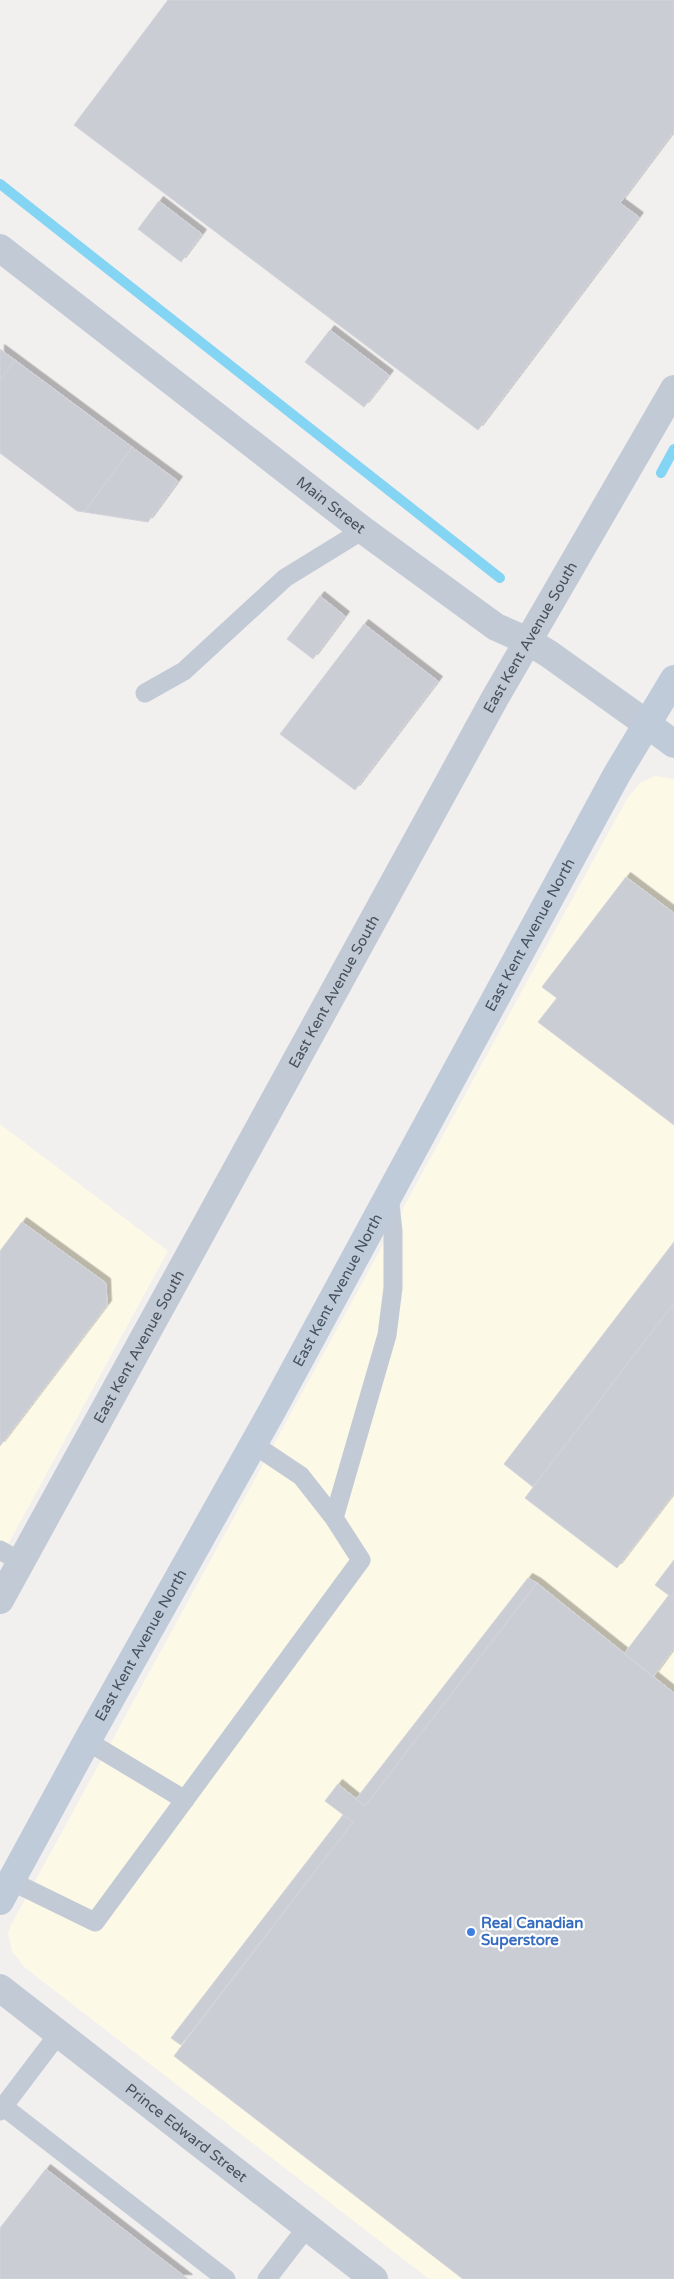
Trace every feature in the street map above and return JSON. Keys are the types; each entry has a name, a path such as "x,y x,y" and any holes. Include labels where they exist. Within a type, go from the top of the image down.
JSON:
{"street":[{"name":"Main Street","path":"0,248 363,530 496,627 528,641 588,681 674,744"},
{"name":"East Kent Avenue South","path":"0,1600 10,1556 528,641 674,388"},
{"name":"East Kent Avenue North","path":"5,1891 86,1741 253,1444 617,774 674,679"},
{"name":"Prince Edward Street","path":"0,1988 374,2279"}],"lane":[{"path":"145,693 184,671 285,578 363,530"},
{"path":"334,1518 387,1335 393,1288 393,1231 389,1193"},
{"path":"5,1891 95,1922 361,1560 334,1518 301,1476 253,1444"},
{"path":"86,1741 185,1800"},
{"path":"58,2032 2,2109 226,2279"},
{"path":"267,2279 307,2227"}],"shaded area":[{"path":"655,776 674,779 674,2279 429,2279 24,1967 12,1951 8,1933 628,797 640,783"},
{"path":"0,1124 168,1251 0,1559"}],"building":[{"path":"168,0 674,0 674,131 620,203 639,217 478,430 74,125"},
{"path":"159,201 202,234 181,262 138,229"},
{"path":"330,330 389,375 364,407 305,362"},
{"path":"0,349 15,360 0,380"},
{"path":"15,360 132,447 84,512 77,511 0,453 0,380"},
{"path":"132,447 178,481 148,522 84,512"},
{"path":"320,596 345,616 313,659 287,639"},
{"path":"364,624 438,681 355,790 280,734"},
{"path":"626,877 674,913 674,1125 538,1022 557,998 542,987"},
{"path":"22,1222 106,1283 107,1305 0,1446 0,1251"},
{"path":"674,1242 674,1303 533,1487 504,1464"},
{"path":"674,1303 674,1493 617,1568 525,1498"},
{"path":"674,1560 674,1599 655,1585"},
{"path":"528,1578 537,1583 365,1806 356,1799"},
{"name":"Real Canadian Superstore","path":"537,1583 674,1693 674,2279 463,2279 174,2056 353,1822 325,1801 338,1784 365,1806"},
{"path":"669,1595 674,1599 674,1648 653,1677 624,1654"},
{"path":"343,1815 353,1822 181,2045 171,2038"},
{"path":"46,2169 188,2279 0,2279 0,2228"}],"waterway":[{"path":"0,184 500,578"},
{"path":"661,473 674,449"}],"place":[{"name":"Real Canadian Superstore","path":"471,1932"}]}
